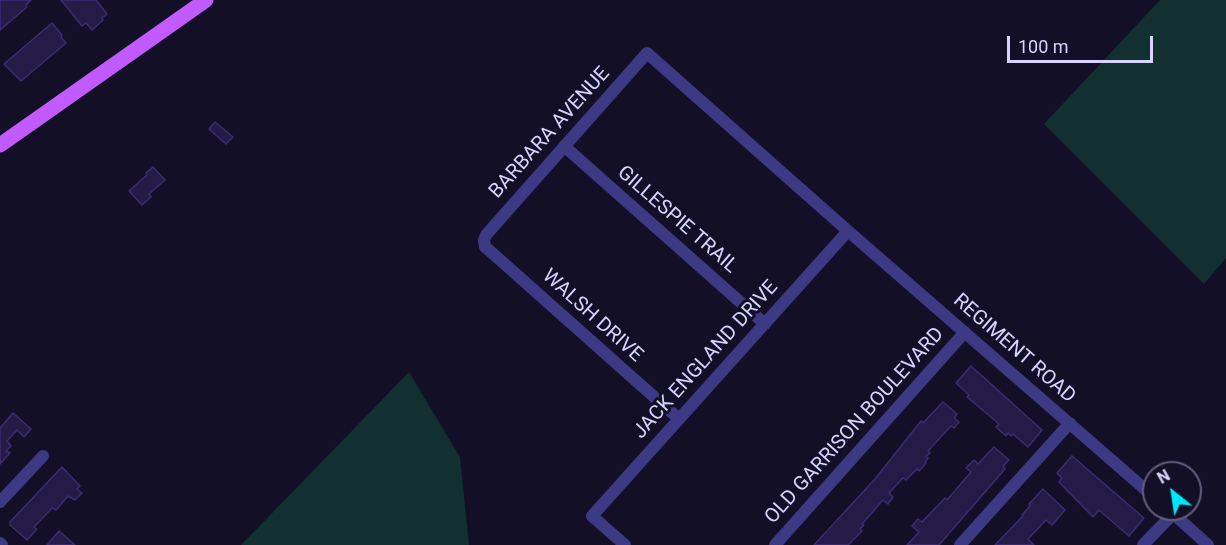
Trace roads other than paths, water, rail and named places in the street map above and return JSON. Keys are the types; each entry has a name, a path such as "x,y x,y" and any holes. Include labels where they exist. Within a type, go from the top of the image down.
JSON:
{"main road":[{"path":"0,145 206,0"}],"street":[{"name":"BARBARA AVENUE","path":"484,240 647,53"},
{"name":"REGIMENT ROAD","path":"647,53 1142,486"},
{"name":"GILLESPIE TRAIL","path":"564,146 765,324"},
{"name":"JACK ENGLAND DRIVE","path":"625,545 592,516 848,231"},
{"name":"WALSH DRIVE","path":"484,240 485,247 679,419"},
{"name":"OLD GARRISON BOULEVARD","path":"775,545 965,332"},
{"path":"960,545 1070,423"},
{"path":"0,502 43,456"},
{"path":"1143,545 1162,521"},
{"path":"1181,521 1208,545"}]}
